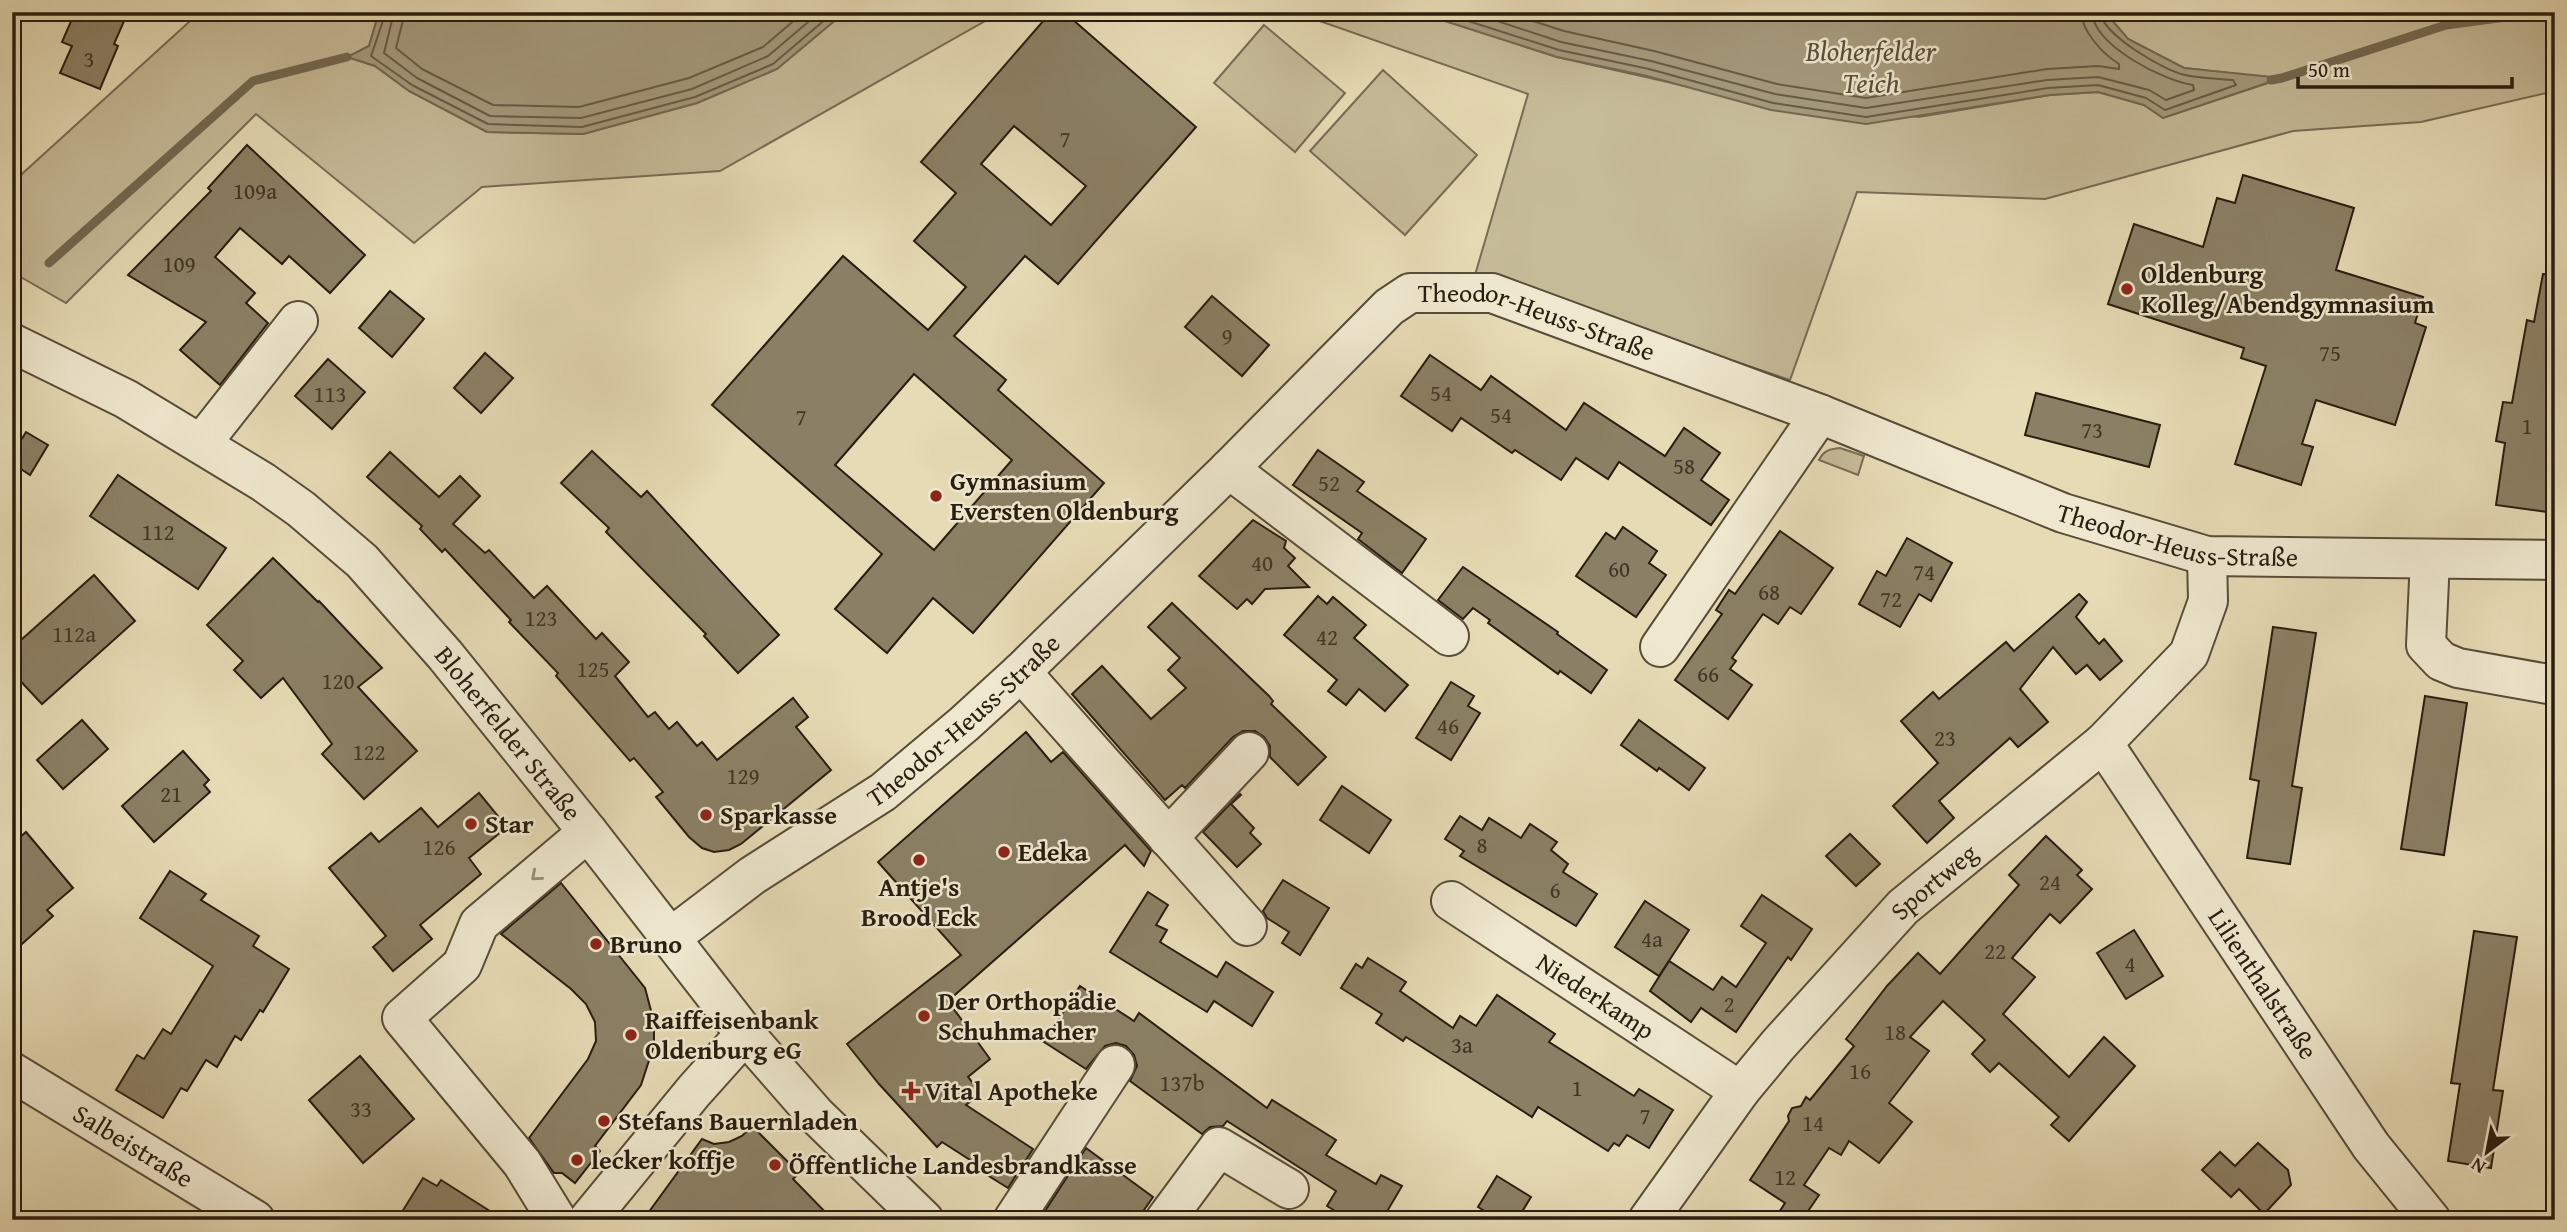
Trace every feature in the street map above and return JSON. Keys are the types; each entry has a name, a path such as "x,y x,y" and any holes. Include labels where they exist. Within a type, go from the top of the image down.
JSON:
{"street":[{"name":"Theodor-Heuss-Straße","path":"670,938 753,876 883,792 1021,672 1229,469 1389,306 1410,293 1492,293 1820,414 2063,513 2207,556 2555,560"},
{"path":"201,444 298,321"},
{"name":"Bloherfelder Straße","path":"12,343 127,399 273,488 362,561 445,655 588,832 745,1034 815,1114 924,1220"},
{"path":"1660,648 1820,414"},
{"path":"1229,469 1449,636"},
{"name":"Sportweg","path":"1648,1220 1740,1091 1903,907 2103,743 2189,654 2208,601 2207,556"},
{"path":"2430,559 2426,645 2441,661 2458,668 2548,684"},
{"path":"1021,672 1247,926"},
{"name":"Lilienthalstraße","path":"2103,743 2371,1146 2431,1220"},
{"path":"1168,838 1249,752"},
{"path":"557,1220 522,1163 402,1018 462,965 479,924 588,832"},
{"name":"Niederkamp","path":"1451,901 1740,1091"},
{"path":"587,1220 745,1034"},
{"path":"1013,1220 1115,1065"},
{"name":"Salbeistraße","path":"12,1072 256,1220"},
{"path":"1165,1220 1219,1147 1289,1189"}],"shaded area":[{"path":"200,12 379,12 369,46 348,57 375,66 409,91 487,132 583,134 697,103 777,69 845,12 1001,12 720,171 482,187 414,243 256,114 66,303 12,272 12,183"},
{"path":"1294,12 1417,12 1557,57 1703,90 1919,117 2050,95 2098,92 2144,105 2163,118 2280,79 2184,68 2128,39 2105,12 2555,12 2555,91 2421,122 2293,131 2045,199 1857,192 1790,380 1475,275 1528,94"},
{"path":"1264,25 1345,93 1295,152 1214,83"},
{"path":"1383,70 1477,155 1405,235 1310,151"},
{"path":"1840,448 1864,456 1858,475 1819,460 1828,451"}],"water":[{"path":"379,12 845,12 777,69 697,103 583,134 487,132 409,91 375,66 347,57 369,46"},
{"name":"Bloherfelder Teich","path":"1417,12 2105,12 2128,39 2184,68 2282,78 2163,118 2144,105 2098,92 2050,95 1866,124 1771,110 1647,76 1557,57"}],"building":[{"path":"75,12 128,12 114,44 118,46 100,89 60,73 72,46 62,42"},
{"path":"1051,12 1064,12 1196,127 1058,284 1025,256 954,336 1006,380 998,390 1104,483 973,633 933,598 887,653 835,609 882,554 712,405 843,256 928,330 966,287 914,241 956,193 921,162","holes":["1014,126 1086,186 1051,225 981,164","914,374 1012,460 934,550 835,465"]},
{"path":"247,145 365,255 330,293 289,256 282,264 240,228 215,257 255,293 246,303 268,323 220,385 180,350 206,322 128,275 211,191 208,188"},
{"path":"2243,175 2354,208 2336,270 2423,297 2415,323 2426,327 2395,425 2316,400 2302,444 2313,447 2301,485 2235,464 2266,366 2241,358 2244,348 2108,304 2134,224 2203,247 2217,198 2235,203"},
{"path":"2543,274 2555,275 2555,513 2496,505 2505,443 2496,441 2503,402 2512,403 2527,320 2534,322"},
{"path":"390,291 424,319 392,357 359,328"},
{"path":"1212,296 1269,345 1242,376 1185,327"},
{"path":"485,353 513,378 481,413 454,388"},
{"path":"1430,355 1481,390 1491,376 1566,430 1584,403 1665,456 1684,428 1720,453 1701,480 1729,500 1711,525 1619,462 1608,479 1576,458 1561,480 1515,450 1512,453 1461,418 1452,431 1401,396"},
{"path":"328,359 365,392 332,429 295,396"},
{"path":"2036,393 2160,425 2149,467 2025,435"},
{"path":"26,432 48,445 30,475 12,463 12,455"},
{"path":"1318,450 1364,482 1357,491 1426,539 1402,573 1358,539 1362,533 1293,485"},
{"path":"592,451 641,497 647,491 779,635 738,673 704,636 706,634 606,532 609,528 561,483"},
{"path":"390,452 439,497 460,476 480,496 453,524 485,553 489,550 534,598 547,586 596,639 602,633 629,662 615,676 648,717 655,712 669,729 677,722 697,746 702,742 717,760 793,698 808,717 796,727 831,770 741,844 729,850 714,852 702,848 689,837 656,797 663,792 634,758 630,761 556,676 558,673 509,622 511,620 445,549 442,552 420,529 422,526 367,477"},
{"path":"118,475 226,548 198,589 90,516"},
{"path":"1253,520 1286,541 1284,548 1295,558 1288,566 1309,587 1265,589 1252,604 1247,599 1237,609 1199,576"},
{"path":"1623,527 1657,551 1649,563 1666,575 1636,617 1576,576 1606,533 1615,539"},
{"path":"1780,531 1833,568 1801,614 1790,607 1778,624 1763,614 1732,658 1736,661 1730,669 1752,685 1728,719 1675,680 1722,614 1716,610 1729,590 1735,594"},
{"path":"1907,538 1952,563 1931,601 1919,594 1900,627 1859,604 1877,571 1886,576"},
{"path":"273,558 319,601 382,668 358,687 417,751 364,799 322,754 332,744 283,678 261,698 234,670 243,661 207,625"},
{"path":"1463,567 1558,632 1557,634 1607,670 1591,693 1560,671 1558,674 1488,623 1490,620 1473,608 1463,619 1438,600"},
{"path":"94,575 135,621 42,704 12,672 12,648"},
{"path":"2079,594 2087,602 2076,617 2099,644 2104,639 2122,661 2100,680 2087,665 2076,674 2053,647 2020,689 2048,722 2018,747 2010,738 1939,801 1954,818 1927,843 1893,806 1938,763 1901,721 1933,692 1939,699 2006,642 2014,651"},
{"path":"1318,596 1327,604 1333,597 1366,625 1354,638 1408,685 1385,711 1359,689 1346,705 1328,691 1337,680 1284,635"},
{"path":"1172,603 1269,696 1273,701 1271,704 1326,757 1298,785 1270,757 1270,746 1264,737 1255,731 1243,731 1233,737 1185,788 1182,785 1165,800 1072,694 1102,666 1151,719 1186,688 1168,670 1180,658 1148,627"},
{"path":"2273,627 2316,633 2292,786 2302,788 2290,864 2247,858 2259,781 2250,779"},
{"path":"1451,682 1474,696 1468,706 1480,713 1451,760 1416,738"},
{"path":"2425,696 2467,703 2444,855 2401,849"},
{"path":"82,720 108,749 63,789 37,760"},
{"path":"1639,720 1705,768 1689,790 1621,745"},
{"name":"Edeka","path":"1026,732 1051,762 1063,752 1151,851 1144,866 1125,845 948,1001 990,1059 968,1077 981,1093 966,1105 1033,1149 1008,1188 942,1142 937,1147 879,1084 847,1044 961,955 878,862"},
{"path":"183,751 209,780 204,785 210,792 154,842 122,806"},
{"path":"1342,786 1391,820 1369,853 1320,820"},
{"path":"479,793 507,827 469,858 481,874 420,925 432,939 393,971 373,947 386,936 329,868 371,833 379,842 421,808 438,827"},
{"path":"1240,794 1231,804 1254,828 1250,833 1261,844 1237,867 1203,832"},
{"path":"1460,816 1482,830 1489,818 1521,838 1530,824 1557,842 1551,850 1568,864 1563,872 1597,894 1576,926 1460,856 1464,851 1445,839"},
{"path":"26,832 73,888 47,910 53,916 12,953 12,844"},
{"path":"1850,834 1880,864 1856,886 1826,856"},
{"path":"2046,836 2082,870 2077,875 2092,889 2060,923 2050,914 2012,958 2035,977 2003,1014 2069,1077 2104,1037 2135,1066 2069,1141 2051,1125 2059,1117 1999,1063 1990,1072 1972,1054 1985,1040 1943,1001 1910,1037 1929,1051 1889,1103 1912,1122 1879,1163 1849,1141 1841,1155 1829,1148 1804,1185 1819,1195 1802,1220 1774,1220 1785,1203 1750,1180 1789,1121 1792,1108 1801,1106 1806,1097 1810,1100 1854,1046 1846,1039 1887,986 1918,953 1940,974 2019,885 2009,875"},
{"path":"170,871 206,894 201,900 259,936 253,946 289,969 263,1012 260,1010 241,1040 235,1036 217,1067 206,1060 187,1091 181,1088 163,1118 116,1090 137,1055 144,1059 163,1029 171,1034 213,966 140,918"},
{"path":"1283,880 1329,908 1300,955 1282,943 1289,932 1267,918 1263,911"},
{"path":"561,883 645,988 654,1022 654,1045 641,1085 595,1146 600,1151 575,1183 562,1173 554,1173 529,1138 588,1059 596,1041 595,1022 586,1004 571,989 501,934"},
{"path":"1148,892 1168,905 1156,925 1167,930 1160,942 1217,977 1226,962 1273,992 1252,1026 1214,1001 1207,1012 1110,952"},
{"path":"1762,895 1812,929 1791,960 1788,957 1736,1032 1701,1008 1691,1022 1650,991 1669,961 1713,990 1722,977 1736,987 1766,943 1741,926"},
{"path":"1645,901 1689,930 1659,976 1615,947"},
{"path":"2134,930 2163,976 2126,999 2097,953"},
{"path":"2474,931 2517,937 2493,1090 2503,1091 2491,1168 2448,1161 2460,1084 2451,1083"},
{"path":"1368,958 1406,982 1400,991 1453,1028 1460,1016 1476,1026 1497,995 1555,1034 1549,1042 1634,1096 1639,1089 1673,1110 1649,1148 1627,1135 1619,1146 1614,1143 1608,1151 1538,1107 1532,1117 1406,1037 1403,1041 1376,1023 1382,1014 1341,988 1356,964 1362,968"},
{"path":"1080,986 1134,1021 1139,1013 1267,1108 1272,1100 1336,1140 1326,1155 1376,1184 1381,1175 1402,1186 1382,1220 1350,1220 1327,1206 1336,1191 1227,1121 1223,1126 1210,1127 1202,1134 1130,1081 1137,1066 1134,1055 1126,1046 1116,1043 1105,1046 1086,1069 1044,1042"},
{"path":"360,1056 414,1119 363,1163 309,1100"},
{"path":"752,1126 799,1173 793,1179 833,1220 765,1220 757,1212 720,1216 716,1220 643,1220 702,1139 714,1144 729,1142 742,1136"},
{"path":"2258,1143 2288,1170 2291,1185 2264,1214 2239,1189 2231,1197 2202,1170 2220,1152 2235,1166"},
{"path":"1086,1148 1153,1197 1137,1220 1057,1220 1045,1211"},
{"path":"1497,1176 1531,1197 1517,1220 1499,1220 1478,1207"},
{"path":"423,1178 437,1186 441,1180 504,1220 397,1220"}],"waterway":[{"path":"2271,80 2446,25 2543,12"},
{"path":"49,263 253,81 347,57"}],"place":[{"name":"Oldenburg Kolleg/Abendgymnasium","path":"2127,289"},
{"name":"Gymnasium Eversten Oldenburg","path":"936,496"},
{"name":"Sparkasse","path":"706,815"},
{"name":"Star","path":"471,824"},
{"name":"Edeka","path":"1004,852"},
{"name":"Antje's Brood Eck","path":"919,860"},
{"name":"Bruno","path":"596,944"},
{"name":"Der Orthopädie Schuhmacher","path":"924,1016"},
{"name":"Raiffeisenbank Oldenburg eG","path":"631,1035"},
{"name":"Vital Apotheke","path":"911,1091"},
{"name":"Stefans Bauernladen","path":"604,1121"},
{"name":"lecker koffje","path":"577,1160"},
{"name":"Öffentliche Landesbrandkasse","path":"775,1165"}]}
